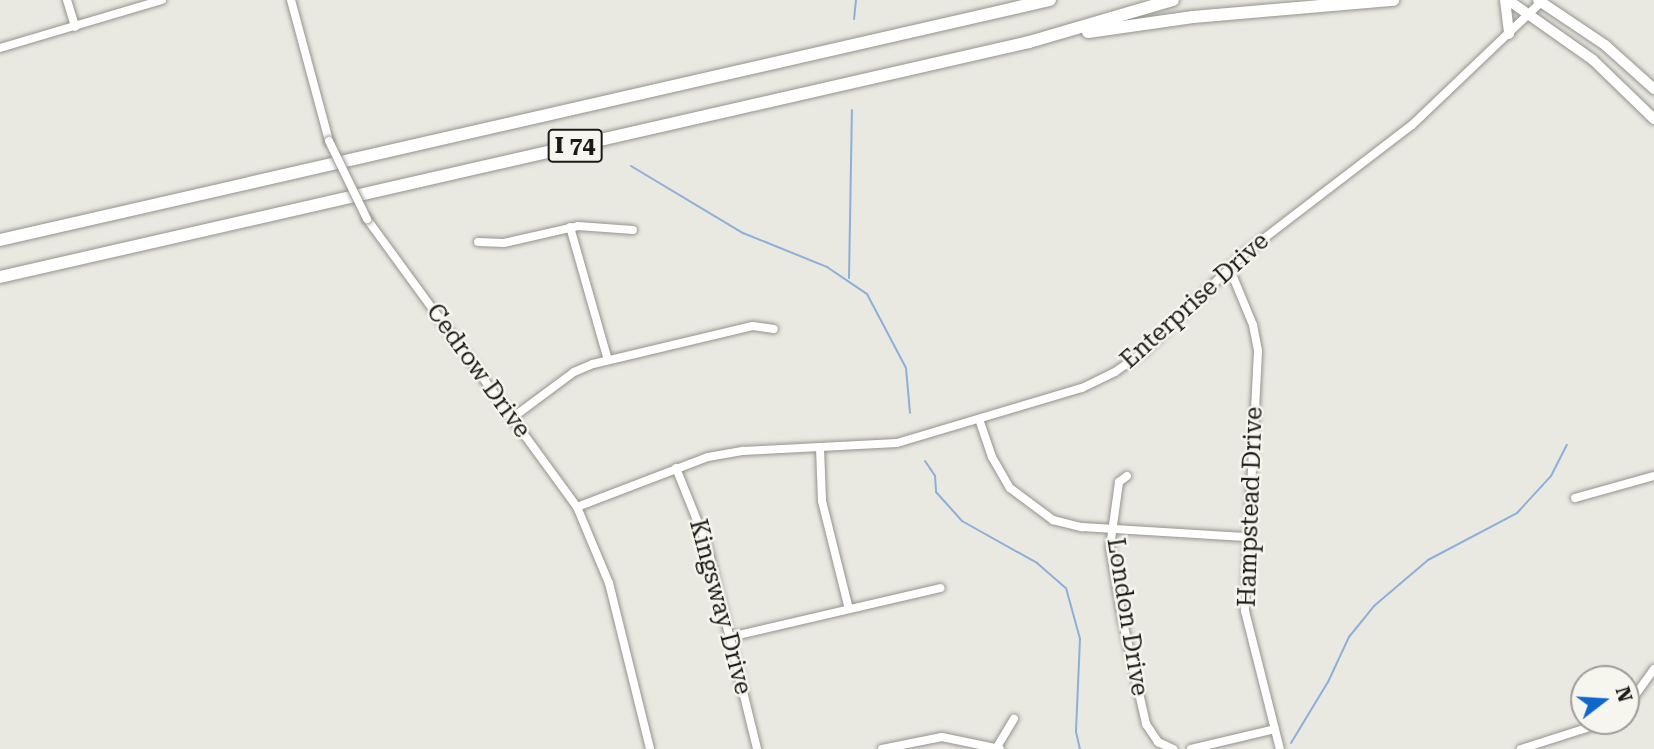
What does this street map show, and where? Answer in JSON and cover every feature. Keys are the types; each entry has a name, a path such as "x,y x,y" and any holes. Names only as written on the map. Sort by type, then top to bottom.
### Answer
{"highway":[{"path":"983,14 1018,0"},
{"name":"I 74","path":"0,240 1050,0"},
{"name":"I 74","path":"0,277 1029,42 1173,0"},
{"path":"1029,42 1169,20 1393,0"}],"main road":[{"path":"1506,0 1593,60 1654,118"},
{"path":"1506,0 1509,34"},
{"path":"1558,0 1563,14"},
{"path":"1539,1 1563,14 1654,89"}],"street":[{"path":"67,0 75,27"},
{"path":"0,48 162,0"},
{"name":"Cedrow Drive","path":"291,0 329,141 367,219 577,507 609,583 650,749"},
{"name":"Enterprise Drive","path":"577,507 676,468 743,451 897,443 1082,388 1115,372 1146,350 1228,267 1393,141 1509,34 1539,1"},
{"path":"570,227 608,360"},
{"path":"478,242 504,243 570,227 633,230"},
{"name":"Hampstead Drive","path":"1228,267 1254,325 1258,351 1245,537 1245,611 1280,749"},
{"path":"512,418 574,372 608,360 753,326 774,329"},
{"path":"979,419 998,471 1025,503 1063,523 1112,529 1245,537"},
{"path":"820,448 822,501 849,609"},
{"name":"Kingsway Drive","path":"676,468 707,545 757,749"},
{"name":"London Drive","path":"1126,476 1119,482 1110,547 1122,618 1146,724 1158,742 1173,749"},
{"path":"1575,498 1654,476"},
{"path":"730,637 940,588"},
{"path":"1640,688 1654,669"},
{"path":"882,749 942,737 999,748 1014,719"},
{"path":"1191,749 1275,729"},
{"path":"1521,749 1573,735"}],"waterway":[{"path":"854,19 856,0"},
{"path":"849,278 852,110"},
{"path":"631,166 743,233 827,267 867,294 906,368 910,413"},
{"path":"1291,743 1328,682 1349,637 1374,606 1428,560 1517,513 1551,476 1567,445"},
{"path":"925,461 935,476 936,492 962,521 1037,563 1066,588 1080,639 1076,732 1080,749"}]}
